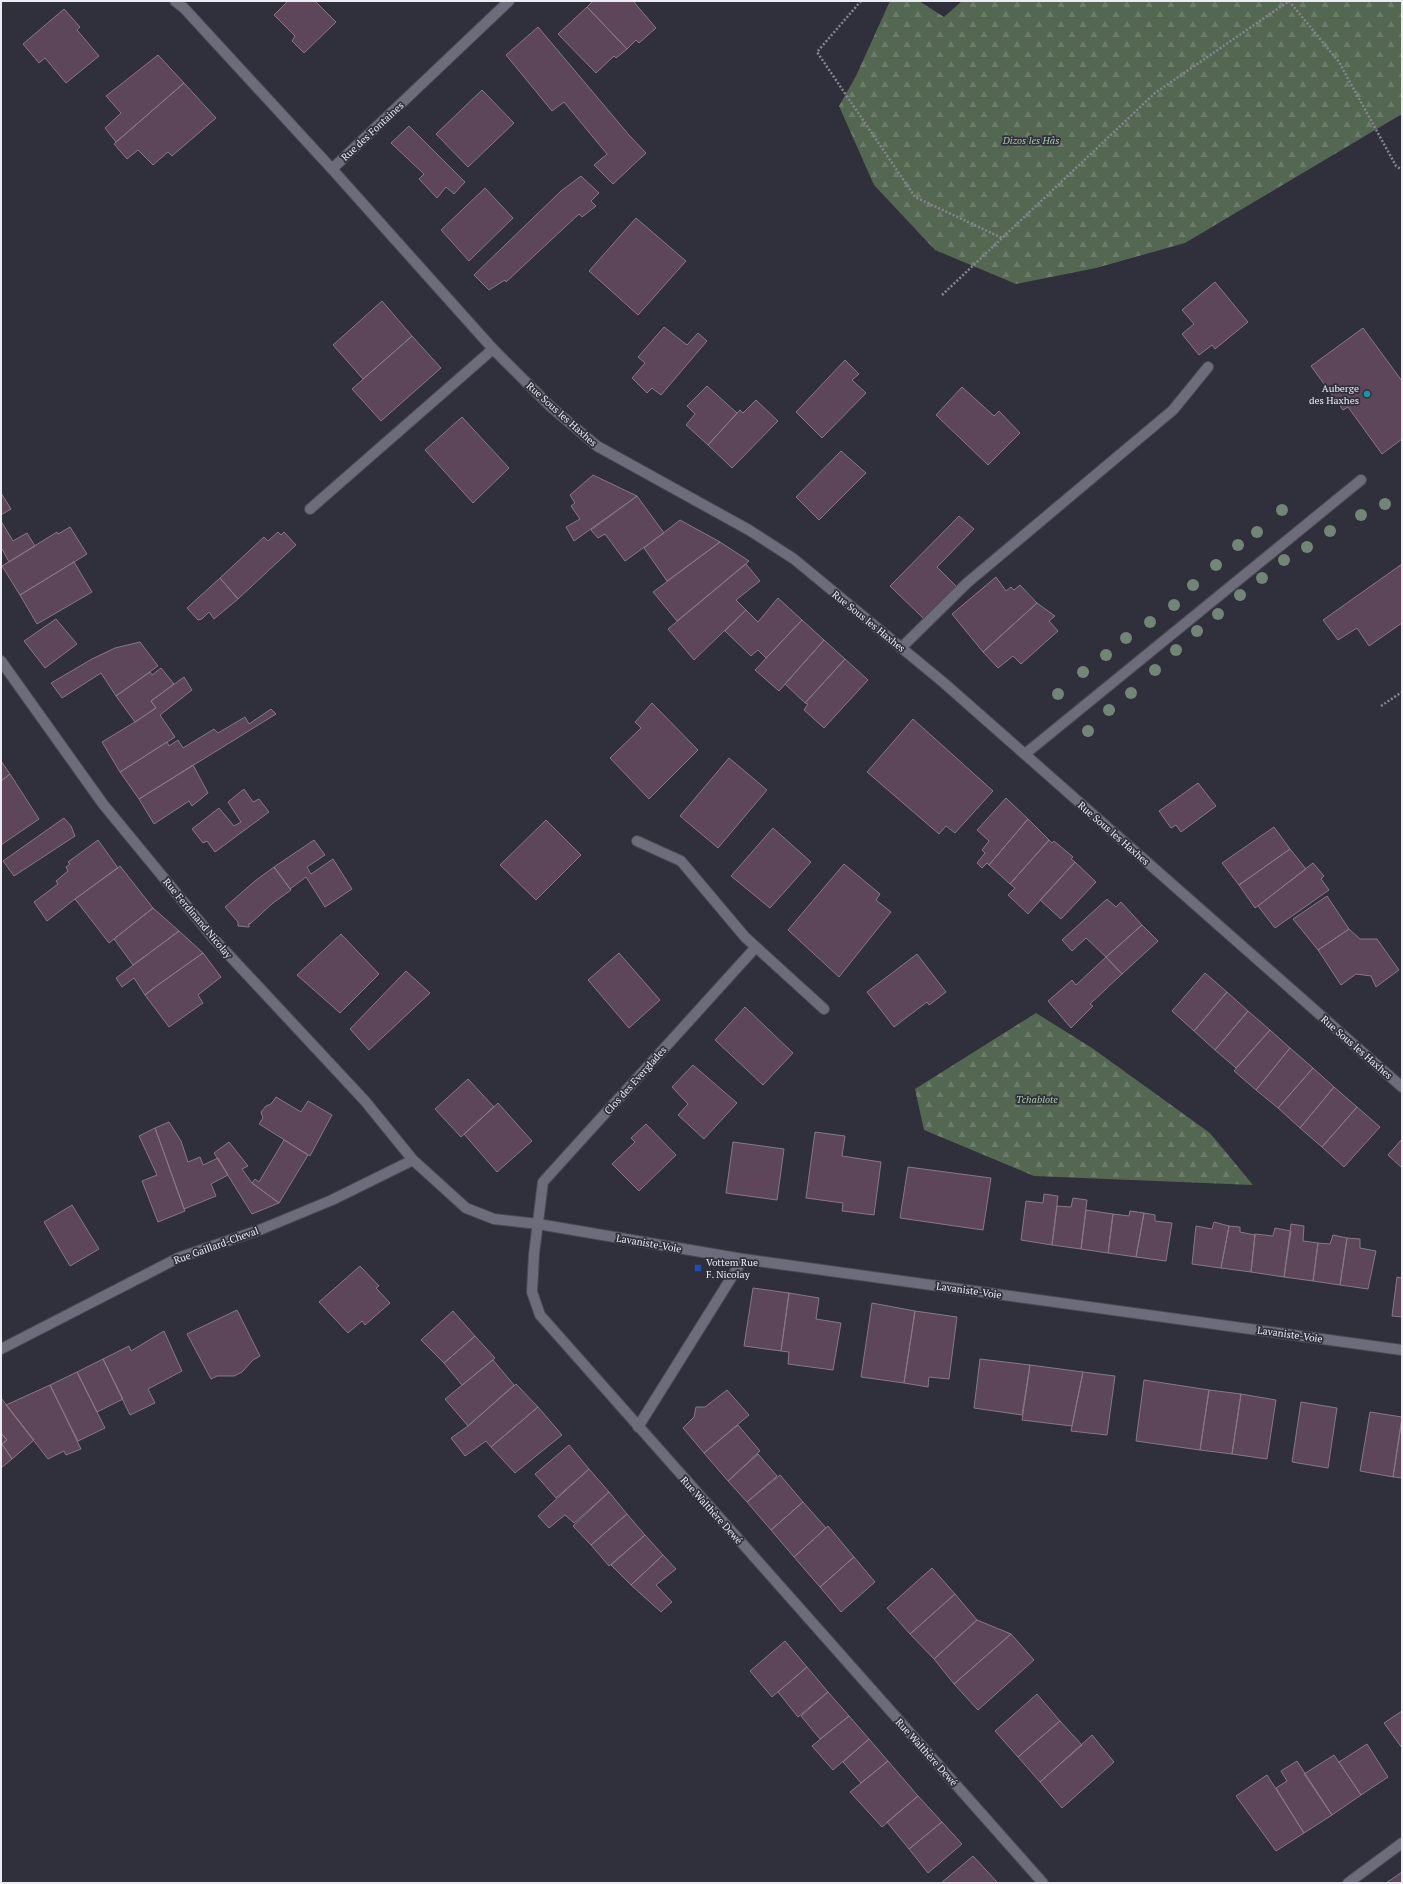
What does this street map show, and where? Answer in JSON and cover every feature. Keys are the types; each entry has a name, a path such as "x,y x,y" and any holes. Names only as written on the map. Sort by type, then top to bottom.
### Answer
{"street":[{"name":"Rue des Fontaines","path":"175,1 184,8 332,169 509,1"},
{"name":"Rue Sous les Haxhes","path":"332,169 493,349 551,407 597,446 749,530 794,559 944,683 1402,1087"},
{"path":"310,509 493,349"},
{"path":"901,648 967,583 1173,410 1208,367"},
{"path":"1025,754 1361,480"},
{"name":"Rue Ferdinand Nicolay","path":"1,661 103,804 214,939 365,1101 413,1160"},
{"path":"637,841 681,861 745,937 824,1009"},
{"name":"Clos des Everglades","path":"538,1224 543,1182 756,947"},
{"path":"413,1160 466,1208 494,1219 538,1224"},
{"name":"Rue Gaillard-Cheval","path":"1,1350 178,1258 268,1226 332,1200 413,1160"},
{"name":"Lavaniste-Voie","path":"538,1224 743,1259 1402,1350"},
{"name":"Rue Walthère Dewé","path":"538,1224 532,1292 540,1315 1043,1883"},
{"path":"638,1427 743,1259"},
{"path":"1348,1883 1402,1843"}],"path":[{"path":"861,1 817,52 915,197 1002,238"},
{"path":"942,295 1155,93 1289,1 1339,62 1396,166 1402,170"},
{"path":"1381,706 1402,692"}],"green space":[{"name":"Dizos les Hås","path":"890,1 919,1 944,17 962,1 1402,1 1402,114 1185,243 1096,268 1016,284 935,250 874,185 839,106 856,76"},
{"name":"Tchablote","path":"1036,1013 1092,1048 1210,1133 1253,1185 1034,1176 924,1130 915,1089"}],"building":[{"path":"288,1 315,1 336,22 304,53 292,41 295,36 274,15"},
{"path":"593,1 633,1 656,28 639,43 636,40 627,49 587,7"},
{"path":"587,7 627,49 616,58 614,56 596,73 558,34"},
{"path":"64,9 80,27 77,30 99,56 66,83 45,58 39,63 23,44"},
{"path":"538,27 646,153 613,184 594,165 607,154 564,102 552,111 506,55"},
{"path":"158,55 184,83 116,142 105,128 121,113 106,96"},
{"path":"184,83 216,118 172,156 168,152 153,165 138,150 127,159 114,144"},
{"path":"482,90 514,123 468,167 436,134"},
{"path":"409,126 465,182 454,194 446,187 437,198 419,179 424,174 391,143"},
{"path":"581,176 599,193 591,201 596,206 582,217 579,214 506,282 505,280 489,290 474,275 561,191"},
{"path":"485,188 513,218 469,261 441,230"},
{"path":"636,218 686,261 638,315 589,271"},
{"path":"1215,282 1248,322 1215,349 1212,345 1199,355 1182,334 1194,324 1182,310"},
{"path":"382,301 412,336 363,379 333,345"},
{"path":"664,327 687,345 698,333 707,341 661,395 652,388 647,393 632,378 645,363 638,357"},
{"name":"Auberge des Haxhes","path":"1363,328 1402,381 1402,439 1382,454 1348,407 1343,410 1311,366"},
{"path":"412,336 441,368 381,421 352,389"},
{"path":"845,360 859,374 852,380 866,393 822,438 796,412"},
{"path":"707,386 737,413 708,445 686,425 695,414 687,406"},
{"path":"962,387 994,416 999,411 1020,433 988,465 936,415"},
{"path":"756,400 778,421 732,468 708,445 740,410 743,413"},
{"path":"462,417 509,468 473,503 425,450"},
{"path":"841,451 866,473 819,520 796,497"},
{"path":"593,475 637,496 574,541 566,527 580,519 571,506 575,503 570,495"},
{"path":"1,493 11,509 1,515"},
{"path":"637,496 664,533 625,561 605,534 598,538 591,530"},
{"path":"959,516 974,529 937,567 956,586 924,619 890,586"},
{"path":"680,520 720,542 667,581 644,548"},
{"path":"1,521 13,541 27,533 35,546 9,562 2,549 1,550"},
{"path":"70,527 87,554 20,595 2,566 57,532 58,534"},
{"path":"278,532 281,535 284,532 296,545 238,599 220,578 264,537 268,541"},
{"path":"720,542 749,561 677,621 653,592"},
{"path":"74,562 92,592 37,624 20,595"},
{"path":"746,564 760,581 736,600 746,610 694,660 668,629"},
{"path":"1402,564 1402,623 1369,646 1357,628 1338,640 1323,620"},
{"path":"996,577 1006,591 1011,587 1014,590 1020,585 1037,603 983,652 952,614"},
{"path":"220,578 238,599 214,619 209,612 202,619 198,620 187,608"},
{"path":"778,598 802,620 766,658 758,650 751,656 725,631 746,610 758,622"},
{"path":"1037,603 1055,616 1049,621 1058,631 1021,664 1013,656 998,668 983,652"},
{"path":"56,619 77,644 45,668 24,641"},
{"path":"802,620 824,640 779,691 755,670"},
{"path":"824,640 845,659 805,703 785,684"},
{"path":"140,642 158,666 116,696 101,673 62,698 51,683 92,659 115,648"},
{"path":"845,659 868,680 824,728 804,710 808,704 805,703"},
{"path":"161,668 174,684 151,701 156,708 135,722 116,696 150,672 152,675"},
{"path":"184,677 192,690 160,715 175,737 120,772 102,742 156,708 151,701"},
{"path":"652,703 698,750 649,799 610,758 641,728 635,722"},
{"path":"271,709 276,714 139,799 120,772 167,742 169,746 178,740 183,748 214,729 218,733 245,717 249,724"},
{"path":"913,719 993,791 955,833 946,826 939,834 867,772"},
{"path":"729,758 767,790 718,848 680,816"},
{"path":"1,761 10,774 1,781"},
{"path":"193,765 208,793 192,806 189,801 154,824 139,799"},
{"path":"10,774 39,819 1,845 1,781"},
{"path":"1198,783 1216,806 1181,832 1176,825 1171,828 1159,811"},
{"path":"244,789 253,802 259,799 269,812 215,852 207,841 203,843 192,829 219,808 234,826 241,822 228,802"},
{"path":"1006,798 1028,819 989,865 987,863 982,868 977,863 985,853 982,850 989,841 977,830"},
{"path":"64,818 71,826 75,836 14,876 3,861"},
{"path":"1028,819 1049,840 1010,884 989,865"},
{"path":"546,820 581,855 536,900 500,865"},
{"path":"1274,827 1290,849 1239,885 1222,863"},
{"path":"773,828 811,862 770,908 731,876"},
{"path":"98,840 118,868 47,921 34,902 58,884 56,881 68,871 66,867 70,864 68,862"},
{"path":"314,840 325,855 307,867 311,874 333,859 352,889 325,907 306,877 290,889 274,867"},
{"path":"1049,840 1052,843 1054,841 1073,857 1071,859 1075,862 1028,914 1008,895 1015,888 1010,884"},
{"path":"1290,849 1306,869 1255,908 1239,885"},
{"path":"1075,862 1096,882 1061,919 1040,900"},
{"path":"1313,863 1324,876 1321,879 1329,890 1275,928 1258,906"},
{"path":"844,864 880,894 876,900 891,912 839,977 788,930"},
{"path":"120,866 153,908 109,943 75,899"},
{"path":"274,867 291,890 273,903 250,924 249,923 249,927 238,926 238,922 225,907"},
{"path":"1327,896 1349,929 1318,950 1293,919"},
{"path":"1107,899 1116,907 1121,902 1142,925 1106,957 1086,938 1072,951 1062,940"},
{"path":"153,908 179,931 133,965 114,939"},
{"path":"1142,925 1158,941 1122,974 1106,957"},
{"path":"1349,929 1360,939 1377,939 1399,970 1376,987 1371,976 1356,974 1341,985 1318,950"},
{"path":"179,931 203,953 145,995 134,978 122,987 116,978"},
{"path":"341,934 379,974 340,1013 297,975"},
{"path":"203,953 221,977 198,995 203,1003 169,1027 145,995"},
{"path":"619,953 660,1000 629,1028 588,980"},
{"path":"917,954 946,992 929,1005 927,1002 894,1027 867,992"},
{"path":"1106,957 1122,974 1090,1004 1093,1006 1071,1028 1048,1001 1072,980 1076,985"},
{"path":"406,971 430,993 369,1050 350,1029"},
{"path":"1205,973 1227,992 1194,1031 1172,1011"},
{"path":"1227,992 1248,1011 1215,1050 1194,1031"},
{"path":"745,1007 793,1053 763,1085 715,1040"},
{"path":"1248,1011 1270,1030 1236,1068 1215,1050"},
{"path":"1270,1030 1290,1048 1256,1090 1234,1071"},
{"path":"1290,1048 1313,1068 1278,1108 1256,1090"},
{"path":"693,1065 737,1103 704,1139 678,1115 688,1104 672,1087"},
{"path":"1313,1068 1334,1087 1300,1128 1278,1108"},
{"path":"468,1079 494,1107 461,1137 435,1109"},
{"path":"1334,1087 1357,1107 1322,1147 1300,1128"},
{"path":"276,1097 301,1112 308,1101 332,1115 310,1156 259,1124 263,1118 261,1112 266,1106 271,1104"},
{"path":"498,1103 532,1141 497,1172 464,1134"},
{"path":"1357,1107 1380,1127 1344,1167 1322,1147"},
{"path":"169,1122 181,1141 188,1162 200,1157 203,1165 218,1158 228,1175 211,1184 216,1196 184,1209 155,1128"},
{"path":"646,1124 676,1155 639,1191 612,1164 635,1142 631,1138"},
{"path":"155,1128 185,1211 158,1222 142,1181 157,1175 139,1136"},
{"path":"815,1132 845,1136 842,1156 881,1162 874,1215 842,1211 843,1203 806,1198"},
{"path":"1402,1139 1402,1168 1388,1155"},
{"path":"284,1140 308,1155 279,1203 252,1183 255,1179 259,1182"},
{"path":"229,1142 248,1166 242,1169 252,1183 279,1203 252,1214 214,1153"},
{"path":"733,1142 784,1149 777,1200 726,1193"},
{"path":"908,1167 991,1178 983,1230 900,1218"},
{"path":"1044,1194 1058,1196 1052,1245 1021,1240 1026,1201 1043,1203"},
{"path":"1073,1198 1087,1200 1081,1249 1052,1245 1057,1206 1071,1207"},
{"path":"72,1205 99,1249 70,1266 44,1222"},
{"path":"1086,1210 1113,1214 1108,1253 1081,1249"},
{"path":"1130,1211 1144,1213 1136,1257 1108,1253 1113,1214 1129,1216"},
{"path":"1144,1213 1155,1215 1155,1221 1172,1223 1166,1261 1136,1257"},
{"path":"1214,1222 1229,1226 1221,1268 1192,1264 1196,1226 1212,1229"},
{"path":"1291,1224 1304,1226 1303,1241 1318,1243 1313,1281 1284,1277"},
{"path":"1229,1226 1240,1227 1240,1232 1255,1235 1251,1272 1221,1268"},
{"path":"1275,1228 1291,1231 1284,1277 1251,1272 1255,1234 1273,1236"},
{"path":"1333,1235 1347,1238 1340,1285 1313,1281 1318,1243 1330,1244"},
{"path":"1347,1238 1360,1239 1360,1248 1376,1251 1368,1289 1340,1285"},
{"path":"360,1266 379,1286 376,1288 390,1303 365,1325 362,1321 348,1333 319,1302"},
{"path":"1397,1277 1402,1278 1402,1317 1392,1316"},
{"path":"753,1288 789,1293 781,1351 744,1346"},
{"path":"789,1293 819,1298 816,1319 841,1323 833,1370 788,1364 789,1352 781,1351"},
{"path":"872,1303 915,1311 904,1383 861,1377"},
{"path":"237,1310 260,1356 253,1360 242,1372 234,1376 217,1376 211,1379 187,1334"},
{"path":"453,1311 475,1336 444,1363 421,1340"},
{"path":"915,1311 957,1317 949,1379 929,1377 928,1387 904,1383"},
{"path":"164,1331 182,1371 148,1389 155,1403 130,1415 103,1359 129,1346 131,1351"},
{"path":"475,1336 495,1358 462,1385 444,1363"},
{"path":"103,1359 123,1399 97,1412 77,1372"},
{"path":"980,1359 1030,1365 1022,1415 974,1408"},
{"path":"493,1360 514,1385 468,1426 445,1399"},
{"path":"1030,1365 1083,1372 1072,1426 1022,1420"},
{"path":"77,1372 105,1428 78,1441 50,1385"},
{"path":"1083,1372 1115,1376 1107,1435 1071,1431"},
{"path":"1144,1380 1209,1390 1200,1450 1136,1441"},
{"path":"516,1384 538,1407 491,1447 486,1441 465,1456 451,1438 468,1426"},
{"path":"50,1385 81,1449 66,1455 64,1451 48,1459 6,1405"},
{"path":"727,1390 749,1415 704,1453 683,1428 694,1417 696,1407 705,1407"},
{"path":"1209,1390 1241,1394 1232,1454 1200,1450"},
{"path":"1241,1394 1276,1400 1267,1459 1232,1454"},
{"path":"1,1398 34,1440 12,1459 2,1444 7,1440 1,1433"},
{"path":"1301,1402 1337,1408 1328,1468 1292,1462"},
{"path":"538,1407 562,1435 515,1473 491,1447"},
{"path":"1370,1412 1402,1417 1393,1477 1360,1471"},
{"path":"1402,1419 1402,1478 1393,1477"},
{"path":"738,1425 760,1451 728,1481 704,1453"},
{"path":"1,1433 7,1440 2,1444 12,1459 1,1468"},
{"path":"569,1445 589,1469 556,1498 535,1474"},
{"path":"758,1454 777,1476 747,1502 728,1481"},
{"path":"589,1469 609,1492 574,1523 565,1515 549,1528 538,1516"},
{"path":"780,1475 803,1502 771,1530 747,1502"},
{"path":"609,1492 627,1514 591,1545 573,1526"},
{"path":"803,1502 826,1528 794,1557 771,1530"},
{"path":"627,1514 645,1535 609,1566 591,1545"},
{"path":"828,1526 854,1557 820,1587 794,1557"},
{"path":"645,1535 663,1555 631,1585 611,1565"},
{"path":"663,1555 676,1569 656,1585 672,1602 661,1612 631,1585"},
{"path":"854,1557 875,1582 841,1612 820,1587"},
{"path":"932,1568 955,1594 910,1634 887,1608"},
{"path":"955,1594 977,1620 934,1659 910,1634"},
{"path":"977,1620 1011,1634 954,1684 934,1659"},
{"path":"1011,1634 1034,1660 978,1710 954,1684"},
{"path":"785,1641 807,1667 772,1697 750,1671"},
{"path":"807,1667 828,1692 798,1717 778,1692"},
{"path":"828,1692 849,1716 820,1739 801,1716"},
{"path":"1037,1694 1060,1721 1018,1757 995,1731"},
{"path":"1402,1711 1402,1748 1384,1723"},
{"path":"849,1716 869,1739 833,1770 812,1746"},
{"path":"1060,1721 1082,1745 1040,1782 1018,1757"},
{"path":"1092,1735 1114,1762 1062,1808 1040,1782"},
{"path":"869,1739 888,1761 861,1783 843,1762"},
{"path":"1367,1744 1388,1777 1361,1795 1339,1762"},
{"path":"1334,1755 1361,1795 1332,1815 1304,1774"},
{"path":"888,1761 918,1796 882,1827 850,1792"},
{"path":"1297,1761 1332,1815 1304,1833 1276,1788 1287,1781 1281,1771"},
{"path":"1267,1775 1304,1833 1276,1851 1236,1796"},
{"path":"918,1796 942,1822 909,1849 887,1822"},
{"path":"942,1822 962,1844 928,1873 909,1849"},
{"path":"973,1856 998,1883 941,1883"},
{"path":"1402,1872 1402,1883 1386,1883"}],"place":[{"name":"Auberge des Haxhes","path":"1367,394"},
{"name":"Vottem Rue F. Nicolay","path":"698,1268"}]}
